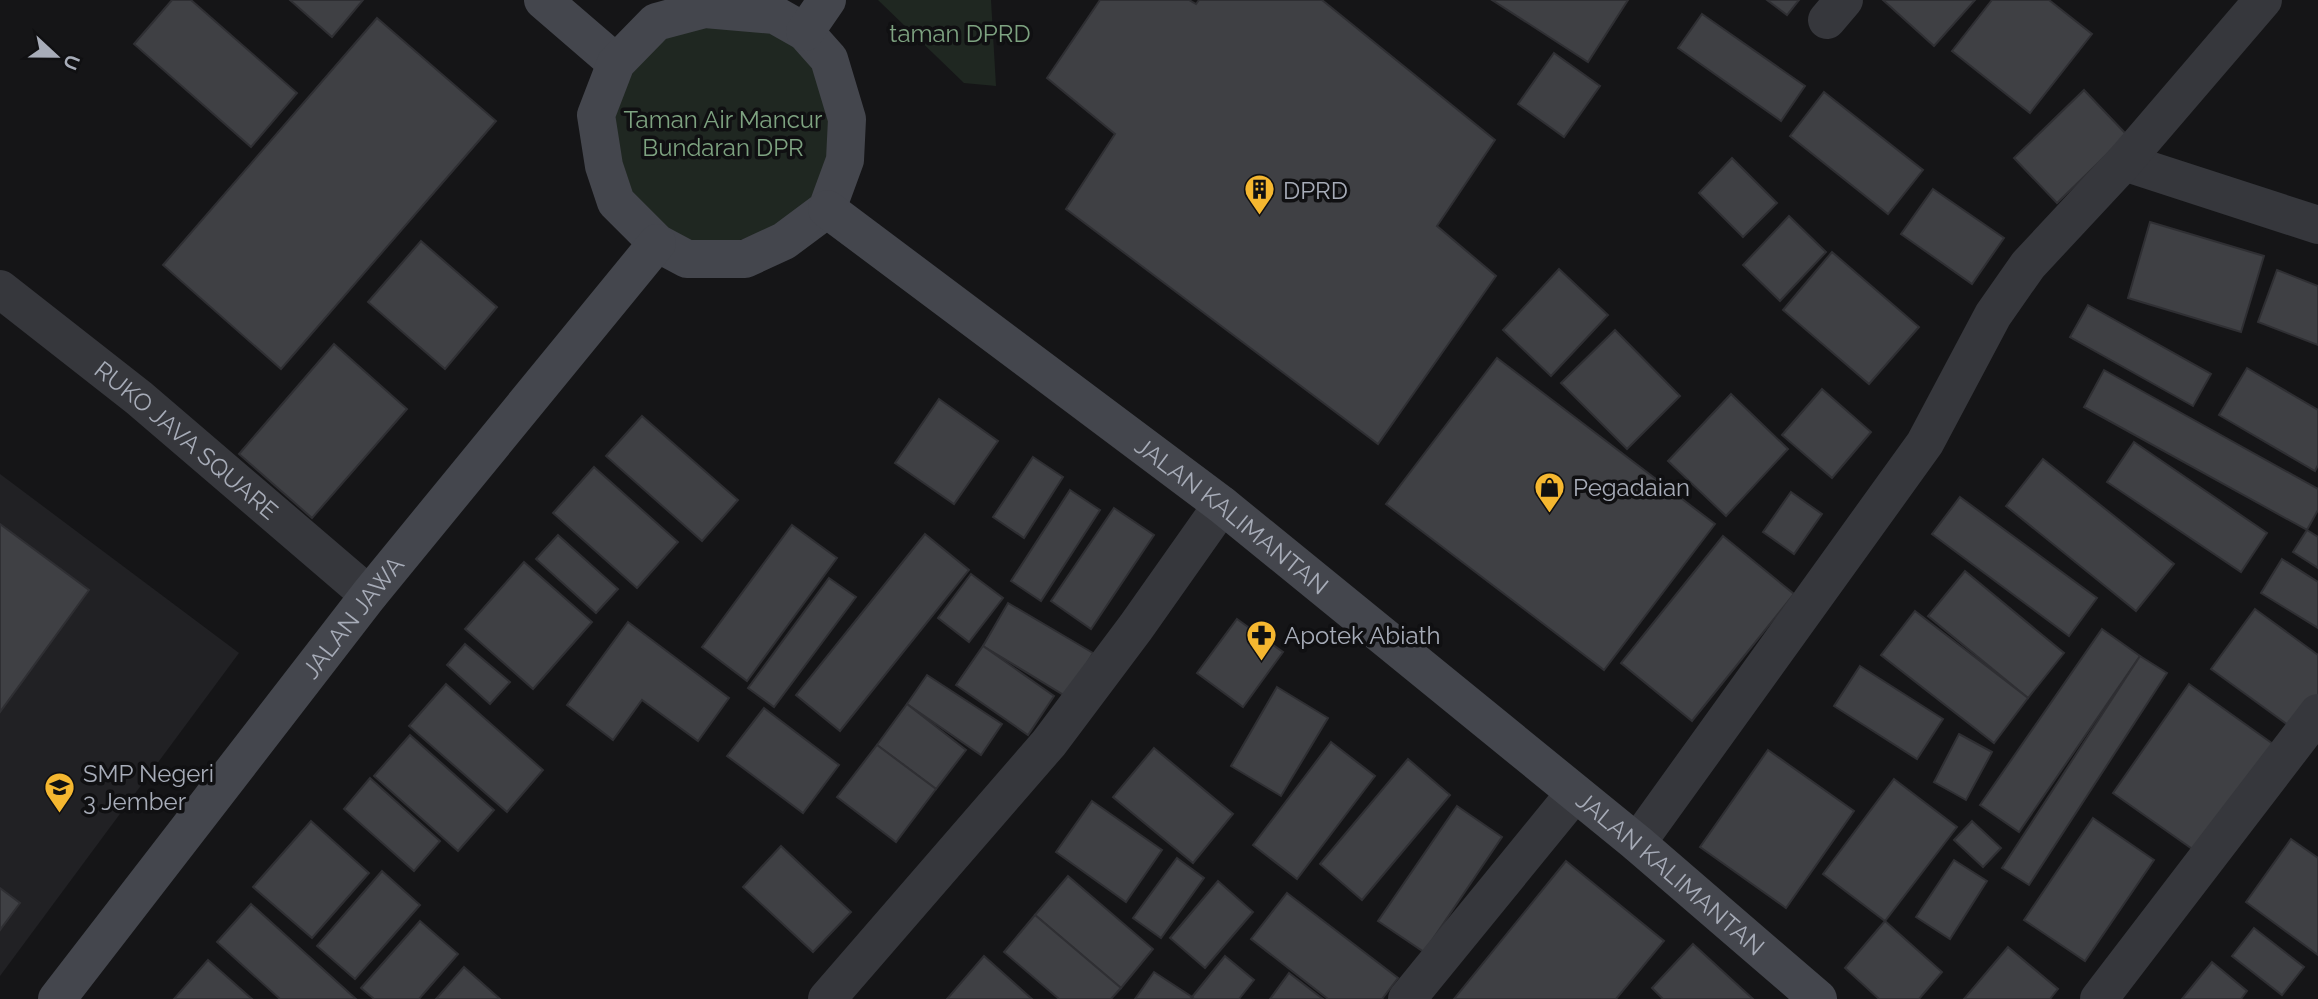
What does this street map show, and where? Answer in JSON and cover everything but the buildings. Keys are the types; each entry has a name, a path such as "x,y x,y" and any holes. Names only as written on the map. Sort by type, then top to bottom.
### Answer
{"main road":[{"path":"543,0 616,63"},
{"path":"804,32 827,0"},
{"path":"705,9 775,15 804,32 829,59 847,119 845,159 827,209 784,241 745,259 687,259 657,243 616,202 604,166 596,115 616,63 656,22 705,9"},
{"name":"JALAN KALIMANTAN","path":"827,209 1222,505 1637,844 1818,999"},
{"name":"JALAN JAWA","path":"57,999 369,595 657,243"}],"street":[{"path":"1637,844 1925,443 1993,315 2028,265 2124,162 2263,0"},
{"path":"2124,162 2318,225"},
{"name":"RUKO JAVA SQUARE","path":"0,289 139,398 369,595"},
{"path":"827,999 1049,743 1136,627 1222,505"},
{"path":"2099,999 2318,713"},
{"path":"1407,999 1575,793"}],"shaded area":[{"name":"SMP Negeri 3 Jember","path":"0,474 239,653 0,976"}],"green space":[{"name":"taman DPRD","path":"878,0 991,0 996,86 964,83"},
{"name":"Taman Air Mancur Bundaran DPR","path":"775,15 829,59 827,209 687,259 604,166 616,63 656,22"}],"place":[{"name":"DPRD","path":"1260,217"},
{"name":"Pegadaian","path":"1550,514"},
{"name":"Apotek Abiath","path":"1261,662"},
{"name":"SMP Negeri 3 Jember","path":"60,814"}]}
